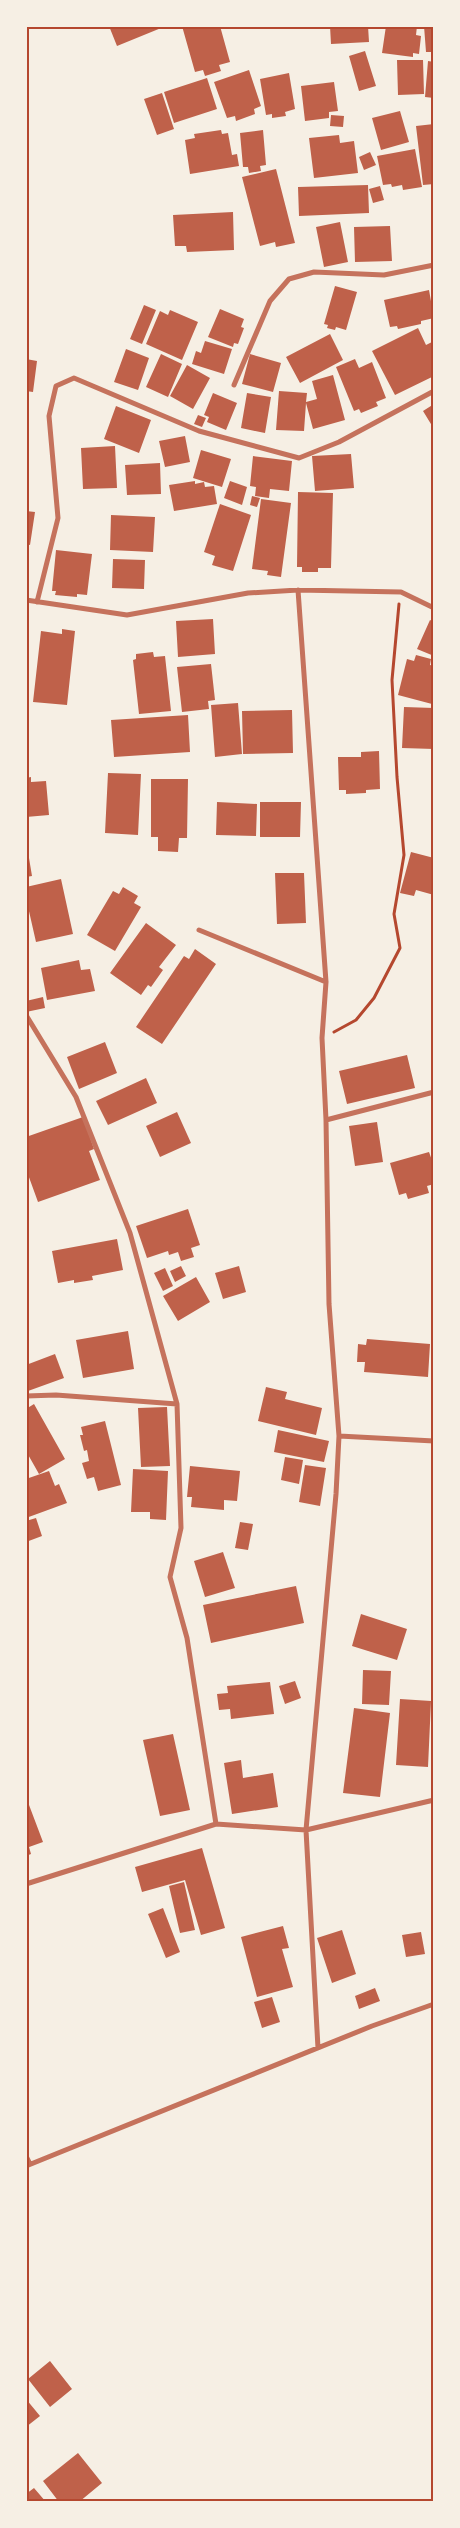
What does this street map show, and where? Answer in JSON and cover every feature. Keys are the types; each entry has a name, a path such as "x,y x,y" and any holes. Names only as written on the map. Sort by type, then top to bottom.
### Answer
{"street":[{"path":"234,385 270,301 289,279 314,272 384,275 434,266"},
{"path":"37,602 58,518 49,416 56,386 74,378 199,431 299,458 338,442 434,391"},
{"path":"298,590 326,982 322,1038 326,1120 329,1304 339,1436 336,1494 306,1830 318,2048"},
{"path":"26,600 127,615 248,593 298,590 400,592 434,608"},
{"path":"198,930 326,982"},
{"path":"26,1015 76,1096 130,1233 177,1404 181,1528 170,1578 188,1638 216,1824"},
{"path":"326,1120 434,1092"},
{"path":"26,1396 56,1395 177,1404"},
{"path":"339,1436 434,1441"},
{"path":"26,1884 216,1824 306,1830 434,1800"},
{"path":"26,2156 28,2165 132,2125 318,2048 434,2004"}],"path":[{"path":"322,1038 356,1020 374,998 400,948 394,914 404,855 396,777 392,680 400,592"}],"building":[{"path":"109,26 166,26 117,46"},
{"path":"182,26 220,26 230,62 219,65 221,71 205,76 203,70 195,72"},
{"path":"330,26 368,26 369,42 331,44"},
{"path":"386,26 417,26 416,35 421,36 419,54 413,53 413,57 382,53"},
{"path":"424,26 434,26 434,52 426,52"},
{"path":"365,51 376,86 359,91 349,56"},
{"path":"397,60 423,60 424,94 398,95"},
{"path":"428,61 434,62 434,98 425,97"},
{"path":"249,70 261,106 254,109 255,114 236,121 235,116 227,118 214,82"},
{"path":"289,73 295,109 285,112 286,116 272,118 272,114 266,115 260,79"},
{"path":"207,78 217,109 174,123 164,92"},
{"path":"334,82 338,111 329,112 329,118 305,121 301,86"},
{"path":"162,93 174,129 157,135 144,99"},
{"path":"400,111 409,142 381,150 372,118"},
{"path":"331,115 344,116 343,127 330,126"},
{"path":"434,124 434,184 423,185 416,126"},
{"path":"221,130 222,134 228,133 232,155 237,154 239,166 190,174 185,140 195,138 194,134"},
{"path":"263,130 266,165 260,166 261,171 249,173 248,167 243,167 240,133"},
{"path":"339,135 340,143 354,141 358,173 314,178 309,138"},
{"path":"415,149 422,187 403,190 402,185 392,187 391,184 383,185 377,156"},
{"path":"370,152 376,165 364,170 359,157"},
{"path":"276,169 295,243 276,247 275,242 260,246 242,177"},
{"path":"368,185 369,213 299,216 298,187"},
{"path":"380,186 384,200 373,203 369,189"},
{"path":"233,212 234,250 187,252 186,246 175,246 173,215"},
{"path":"340,222 348,262 324,267 316,227"},
{"path":"390,226 392,261 355,262 354,227"},
{"path":"335,286 357,292 346,330 336,327 335,330 327,328 328,325 324,324"},
{"path":"429,290 434,318 421,321 421,324 398,329 397,326 390,327 384,300"},
{"path":"144,305 156,310 142,344 130,339"},
{"path":"220,309 244,319 241,327 244,328 238,344 234,343 233,347 208,337"},
{"path":"170,310 198,322 182,360 146,344 160,311 168,315"},
{"path":"418,328 426,345 434,341 434,376 395,395 372,351"},
{"path":"330,334 343,360 300,383 286,357"},
{"path":"205,341 232,349 224,374 192,364 196,351 201,353"},
{"path":"126,349 149,358 138,390 114,382"},
{"path":"161,354 182,364 168,397 146,387"},
{"path":"250,354 281,363 273,392 242,384"},
{"path":"26,359 37,361 33,392 26,391"},
{"path":"355,359 359,368 372,362 386,398 376,402 378,406 361,413 359,409 354,411 336,367"},
{"path":"187,365 210,378 193,409 170,396"},
{"path":"333,375 345,420 313,429 306,403 304,431 276,430 279,391 307,393 306,402 317,399 312,381"},
{"path":"213,393 237,403 226,430 207,422 209,417 204,415"},
{"path":"247,393 271,397 265,433 241,428"},
{"path":"434,404 434,429 423,411"},
{"path":"116,406 151,420 139,453 104,439"},
{"path":"198,415 206,418 202,427 194,424"},
{"path":"185,436 190,462 165,467 159,441"},
{"path":"115,446 117,488 83,489 81,448"},
{"path":"201,450 231,459 222,487 193,478"},
{"path":"351,454 354,488 315,491 312,456"},
{"path":"253,456 292,461 289,491 270,489 269,498 255,496 256,487 250,486"},
{"path":"160,463 161,494 127,495 125,465"},
{"path":"195,481 195,484 204,482 205,487 214,486 217,504 174,511 169,485"},
{"path":"230,481 247,487 242,505 224,498"},
{"path":"298,492 333,493 331,568 318,568 318,572 302,572 302,567 297,567"},
{"path":"252,496 260,498 257,507 250,505"},
{"path":"261,499 291,503 281,577 267,575 268,571 252,569"},
{"path":"220,504 251,515 233,571 212,565 215,556 204,552"},
{"path":"26,511 35,512 30,545 26,544"},
{"path":"111,515 155,517 153,552 110,550"},
{"path":"56,550 92,554 87,595 77,594 77,597 55,595 56,591 52,591"},
{"path":"113,559 145,560 144,589 112,588"},
{"path":"213,619 215,654 178,657 176,621"},
{"path":"430,620 434,622 434,656 417,649"},
{"path":"62,629 75,631 67,705 33,702 41,631 62,634"},
{"path":"153,652 154,657 165,656 171,711 139,714 133,660 136,659 136,654"},
{"path":"416,655 431,659 430,665 434,666 432,704 398,695 407,659 414,661"},
{"path":"211,664 215,700 208,701 209,709 182,712 177,667"},
{"path":"238,703 242,754 215,757 211,705"},
{"path":"404,707 434,708 434,749 402,748"},
{"path":"292,710 293,753 243,754 242,711"},
{"path":"188,715 190,752 114,757 111,720"},
{"path":"379,751 380,789 366,790 366,793 346,794 346,790 339,790 338,757 361,757 361,752"},
{"path":"108,773 141,774 138,835 105,833"},
{"path":"31,777 31,782 46,781 49,815 26,817 26,778"},
{"path":"151,779 188,779 187,838 179,838 178,852 158,851 158,837 151,837"},
{"path":"217,802 257,804 256,836 216,835"},
{"path":"260,802 301,802 300,837 260,837"},
{"path":"411,852 434,858 434,895 416,890 414,896 400,893"},
{"path":"26,858 29,858 32,876 26,877"},
{"path":"275,873 304,873 306,923 277,924"},
{"path":"61,879 73,934 36,942 26,898 26,887"},
{"path":"123,887 138,896 134,903 141,907 115,951 87,935 113,891 119,894"},
{"path":"146,923 176,945 159,967 163,970 151,987 148,985 141,995 110,973"},
{"path":"195,949 216,964 162,1044 136,1027 184,956 189,959"},
{"path":"79,960 81,970 90,969 95,991 47,1000 41,968"},
{"path":"43,997 45,1008 26,1012 26,1001"},
{"path":"105,1042 117,1073 79,1089 67,1057"},
{"path":"407,1055 415,1088 347,1104 339,1071"},
{"path":"146,1078 157,1103 108,1125 96,1101"},
{"path":"177,1112 191,1143 160,1157 146,1126"},
{"path":"83,1117 94,1149 89,1151 100,1180 38,1202 26,1169 26,1137"},
{"path":"377,1122 383,1162 355,1166 349,1126"},
{"path":"429,1152 434,1166 434,1184 427,1186 429,1193 408,1199 406,1193 399,1195 390,1163"},
{"path":"188,1209 200,1245 191,1248 194,1257 181,1261 178,1252 169,1255 168,1251 147,1258 136,1226"},
{"path":"117,1239 123,1270 92,1276 93,1280 74,1283 74,1280 58,1283 52,1251"},
{"path":"181,1266 186,1276 175,1282 170,1271"},
{"path":"239,1266 246,1292 223,1299 215,1273"},
{"path":"165,1268 173,1286 163,1291 154,1273"},
{"path":"196,1277 210,1302 178,1321 163,1296"},
{"path":"128,1331 134,1369 83,1378 76,1340"},
{"path":"367,1339 430,1344 428,1377 364,1372 365,1362 357,1362 358,1344 366,1345"},
{"path":"55,1354 64,1378 28,1391 26,1365"},
{"path":"266,1387 287,1392 285,1399 322,1408 316,1435 258,1421"},
{"path":"34,1404 65,1459 39,1474 26,1451 26,1409"},
{"path":"167,1407 170,1466 141,1467 138,1408"},
{"path":"105,1421 121,1485 98,1491 94,1477 87,1479 82,1463 89,1461 87,1450 84,1451 80,1435 83,1435 81,1427"},
{"path":"278,1430 329,1441 324,1462 274,1452"},
{"path":"285,1457 303,1460 299,1484 281,1480"},
{"path":"305,1465 326,1468 320,1506 299,1502"},
{"path":"190,1466 240,1471 237,1501 224,1500 224,1510 191,1507 192,1497 187,1497"},
{"path":"133,1469 168,1471 166,1520 150,1519 150,1512 131,1512"},
{"path":"49,1471 55,1486 59,1484 67,1503 26,1518 26,1479"},
{"path":"36,1518 42,1536 26,1542 26,1521"},
{"path":"240,1522 253,1524 248,1550 235,1548"},
{"path":"223,1552 235,1588 205,1597 194,1561"},
{"path":"296,1586 304,1623 211,1643 203,1605"},
{"path":"361,1614 407,1629 397,1660 352,1646"},
{"path":"363,1670 391,1671 389,1705 362,1704"},
{"path":"295,1681 301,1698 285,1704 279,1686"},
{"path":"270,1682 274,1714 231,1719 230,1709 219,1710 217,1694 228,1693 227,1686"},
{"path":"400,1699 431,1701 428,1767 396,1765"},
{"path":"354,1708 390,1713 380,1797 343,1793"},
{"path":"173,1734 190,1810 160,1816 143,1740"},
{"path":"241,1760 243,1778 273,1773 278,1807 232,1814 224,1763"},
{"path":"26,1797 43,1842 29,1847 31,1854 26,1856"},
{"path":"202,1848 225,1928 201,1935 185,1880 142,1892 135,1867"},
{"path":"184,1882 195,1930 180,1933 169,1886"},
{"path":"163,1908 180,1952 166,1958 148,1914"},
{"path":"283,1926 289,1948 282,1949 293,1987 257,1997 241,1937"},
{"path":"342,1930 356,1974 332,1983 317,1938"},
{"path":"421,1932 425,1954 406,1957 402,1935"},
{"path":"375,1988 380,2001 359,2009 355,1996"},
{"path":"272,1997 280,2022 262,2028 254,2002"},
{"path":"50,2361 72,2389 50,2407 28,2379"},
{"path":"26,2399 40,2416 26,2427"},
{"path":"78,2453 102,2483 79,2502 59,2502 43,2481"},
{"path":"34,2488 46,2502 26,2502 26,2494"}]}
